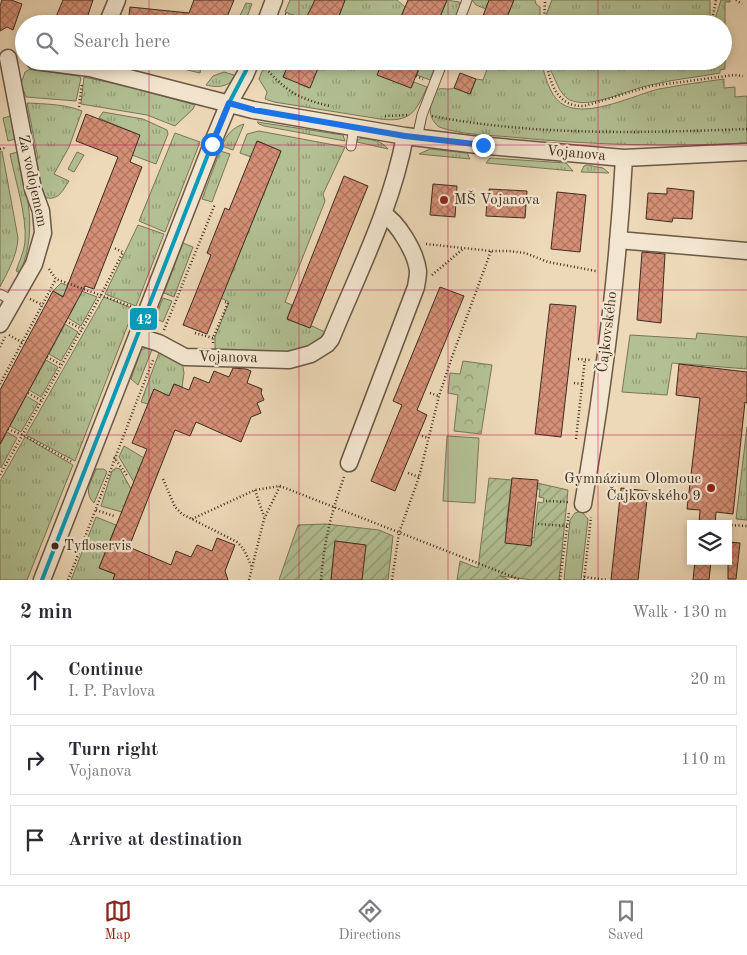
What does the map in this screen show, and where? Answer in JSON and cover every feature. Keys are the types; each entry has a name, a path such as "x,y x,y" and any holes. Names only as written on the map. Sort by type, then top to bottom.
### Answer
{"street":[{"path":"111,15 117,0"},
{"name":"Za vodojemem","path":"0,324 13,298 34,264 43,233 41,211 33,189 10,58"},
{"name":"Vojanova","path":"104,70 254,110 411,137 624,158 747,152"},
{"path":"42,580 229,103 249,70"},
{"name":"Vojanova","path":"137,336 159,343 185,357 289,360 311,354 327,344 331,339 383,214 402,155 411,137"},
{"name":"Čajkovského","path":"579,508 593,446 612,309 624,158"},
{"path":"349,463 416,287 418,273 416,258 392,219 383,214"},
{"path":"618,240 747,251"}],"lane":[{"path":"461,15 467,0"},
{"path":"411,137 440,70"},
{"path":"351,146 354,127"}],"path":[{"path":"544,15 545,0"},
{"path":"713,15 716,0"},
{"path":"736,0 742,4"},
{"path":"278,6 293,15"},
{"path":"79,107 82,81 87,70"},
{"path":"265,70 297,96 336,107"},
{"path":"549,70 555,90 562,100 573,106 584,106 651,86 734,75 743,76"},
{"path":"382,116 422,114 465,123 616,133 747,129"},
{"path":"0,149 5,148"},
{"path":"166,324 215,204"},
{"path":"424,244 490,251 509,250 525,253 548,262 596,271"},
{"path":"0,473 101,295 123,252 114,248"},
{"path":"431,276 464,248"},
{"path":"392,580 399,533 419,477 439,396 490,251"},
{"path":"47,265 56,279 146,312"},
{"path":"2,380 43,307 56,279"},
{"path":"13,298 43,307"},
{"path":"195,333 213,338 228,303 225,302"},
{"path":"66,321 82,329"},
{"path":"0,347 7,334 23,344"},
{"path":"446,354 452,357"},
{"path":"47,357 62,365"},
{"path":"68,580 96,510 110,467 154,358"},
{"path":"574,383 582,384 585,359 578,359"},
{"path":"28,393 42,401"},
{"path":"430,393 439,396"},
{"path":"8,429 23,435 74,463 110,467"},
{"path":"422,436 428,438"},
{"path":"114,457 128,477"},
{"path":"321,580 323,548 333,508 349,463"},
{"path":"408,473 419,477"},
{"path":"163,479 175,507 182,514 237,542 242,546 252,568"},
{"path":"249,580 264,518 280,486"},
{"path":"192,518 255,490 280,486 521,580"},
{"path":"255,490 264,518"},
{"path":"546,501 579,508"},
{"path":"560,580 567,526 579,508"},
{"path":"579,508 584,578 607,580"},
{"path":"96,510 114,516"},
{"path":"538,524 567,526"},
{"path":"732,525 747,526"}],"green space":[{"path":"290,0 315,0 308,15 294,15 285,12"},
{"path":"345,0 397,0 405,7 402,15 339,15"},
{"path":"447,0 459,2 460,5 456,15 441,15"},
{"path":"472,0 489,0 486,9 476,5"},
{"path":"514,0 535,0 536,4 540,7 540,15 508,15"},
{"path":"552,0 710,0 710,15 546,15"},
{"path":"721,0 730,0 730,2 725,2 725,15 716,15"},
{"path":"246,3 252,4 248,15 240,15"},
{"path":"37,70 78,76 81,78 76,101 26,97 21,84 25,72"},
{"path":"188,70 200,70 200,73"},
{"path":"262,70 286,70 283,77 287,79 289,76 300,81 299,84 309,88 317,70 380,70 378,75 411,88 414,82 427,87 411,114 390,120 274,102 265,99 267,92 259,79"},
{"path":"419,70 434,70 430,80 417,75"},
{"path":"487,70 543,70 556,99 566,106 576,109 588,109 612,104 659,89 724,79 724,88 735,87 735,97 747,96 747,143 688,145 540,140 456,132 439,127 435,123 430,110 435,91 454,88 470,94 476,79 483,80"},
{"path":"550,70 720,70 720,73 647,86 599,101 577,102 568,99 560,91"},
{"path":"224,72 237,76 223,86 206,85 213,76"},
{"path":"84,77 130,87 195,105 175,126 147,115 81,104"},
{"path":"27,103 62,106 82,111 69,147 54,174 69,181 60,194 55,197 47,198 41,193 34,160 38,159"},
{"path":"103,112 143,119 167,130 168,134 156,164 132,155 139,135 99,118"},
{"path":"11,116 16,139 8,141 3,118"},
{"path":"257,122 343,135 345,141 264,126"},
{"path":"244,124 233,150 222,146 230,132"},
{"path":"259,131 345,147 323,194 325,201 285,302 292,305 287,319 325,332 318,347 287,354 215,349 215,337 229,302 221,298 281,151 258,141 251,157 240,153 247,134"},
{"path":"175,133 200,142 165,232 139,221"},
{"path":"362,138 379,142 388,149 357,142 357,140"},
{"path":"430,149 467,153 470,159 419,154"},
{"path":"2,151 18,238 14,257 0,287 0,152"},
{"path":"220,151 230,154 212,202 202,199"},
{"path":"18,152 27,198 30,227 29,242 20,273 16,271 24,249 25,232 10,154"},
{"path":"77,152 84,155 74,172 68,169"},
{"path":"490,158 566,163 573,171 486,163"},
{"path":"584,166 603,168 609,173 581,172"},
{"path":"138,225 164,234 136,306 105,294"},
{"path":"183,243 193,247 174,297 164,293"},
{"path":"61,283 97,297 81,326 68,318 76,303 53,291"},
{"path":"104,297 134,309 75,461 26,435"},
{"path":"163,298 172,301 163,322 155,318"},
{"path":"65,324 78,332 61,361 49,354"},
{"path":"697,333 747,337 747,369 672,363 667,395 622,392 630,335 696,339"},
{"path":"153,347 138,385 131,379 141,350"},
{"path":"160,350 182,361 184,373 182,387 174,384 169,396 154,389 148,404 141,402"},
{"path":"46,360 58,367 41,397 29,390"},
{"path":"463,361 492,365 481,434 454,431 458,395 448,393 450,373 460,374"},
{"path":"26,396 38,403 21,432 10,426"},
{"path":"747,427 747,520 736,519"},
{"path":"7,432 17,438 1,468 0,445"},
{"path":"447,436 479,438 475,503 443,501"},
{"path":"25,437 73,465 27,580 0,580 0,481"},
{"path":"124,446 144,458 134,482 119,457"},
{"path":"116,468 120,469 131,489 122,512 101,506 112,471"},
{"path":"96,469 104,469 107,472 94,503 88,491"},
{"path":"489,478 512,480 506,526 534,538 538,502 543,503 544,498 539,497 540,489 537,489 537,483 568,490 559,580 533,580 500,576 509,580 457,580 460,561 478,568"},
{"path":"581,511 588,519 581,580 564,580 570,520 575,513"},
{"path":"96,517 116,525 99,568 115,574 113,580 71,580"},
{"path":"326,524 379,530 393,536 388,580 361,580 365,545 335,541 331,580 279,580 298,525"}],"building":[{"path":"2,0 11,0 22,4 18,15 15,15 13,30 7,27 0,31 0,6"},
{"path":"63,0 93,0 88,15 57,15"},
{"path":"194,0 234,0 228,15 129,15 130,7 189,13"},
{"path":"315,0 345,0 339,15 308,15"},
{"path":"408,0 447,0 441,15 402,15"},
{"path":"489,0 514,0 508,15 483,15"},
{"path":"286,70 317,70 310,88 283,77"},
{"path":"379,70 418,70 411,88 377,75"},
{"path":"460,73 476,79 470,94 454,88"},
{"path":"86,114 140,135 130,162 142,167 94,289 85,286 0,444 0,390 53,291 63,297 118,157 76,141"},
{"path":"257,141 281,151 207,334 183,325 211,255 207,253 225,208 229,210"},
{"path":"344,176 368,186 310,328 287,319"},
{"path":"433,184 457,186 455,217 430,215"},
{"path":"667,188 694,191 692,219 673,218 672,222 646,219 648,193 667,194"},
{"path":"489,189 527,191 525,218 486,216"},
{"path":"557,192 586,195 580,252 551,249"},
{"path":"642,252 665,254 661,323 637,320"},
{"path":"440,287 464,296 417,410 427,415 395,491 371,481 402,405 393,401"},
{"path":"550,304 576,306 561,437 535,434"},
{"path":"679,364 747,372 747,403 745,402 733,514 716,512 715,520 699,520 700,510 687,509 700,398 676,395"},
{"path":"233,368 251,371 247,383 262,389 261,393 264,400 257,403 261,413 251,417 241,442 196,422 190,436 175,430 129,547 171,565 176,551 191,557 197,545 212,551 217,538 235,545 225,571 228,580 113,580 115,574 99,568 147,449 132,443 154,389 169,396 174,384 189,390 194,377 209,383 214,371 229,377"},
{"path":"512,478 538,480 531,546 505,543"},
{"path":"621,488 648,491 638,580 611,580"},
{"path":"335,541 366,545 362,580 331,580"},
{"path":"732,542 740,543 736,579 728,579 728,565 732,565"},
{"path":"695,565 711,565 709,580 693,580"}],"transit line":[{"name":"42","path":"42,580 212,144 229,103 246,70"}],"place":[{"name":"MŠ Vojanova","path":"444,200"},
{"name":"Gymnázium Olomouc Čajkovského 9","path":"711,488"},
{"name":"Tyfloservis","path":"55,546"}],"route":[{"path":"212,144 229,103 254,110 405,136 483,145"}]}
